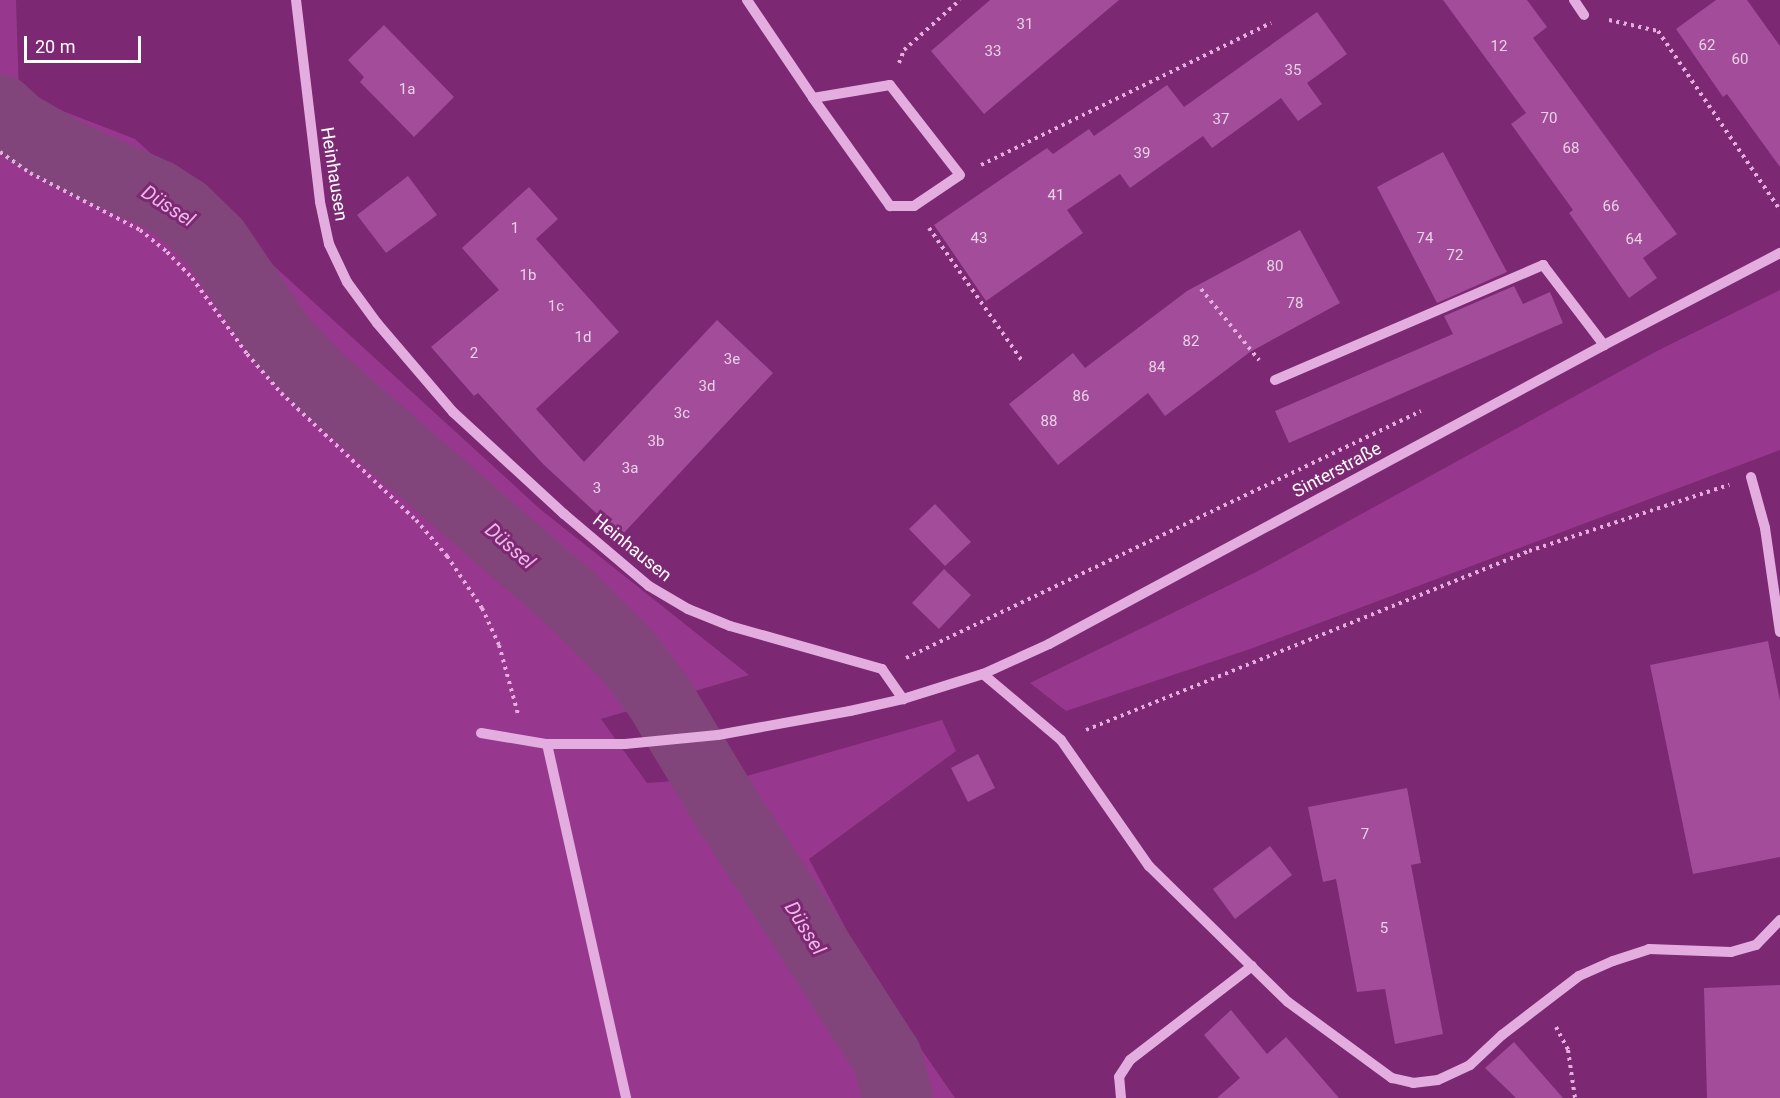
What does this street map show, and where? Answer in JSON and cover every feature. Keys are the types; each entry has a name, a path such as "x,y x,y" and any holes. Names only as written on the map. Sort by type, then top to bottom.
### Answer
{"street":[{"name":"Heinhausen","path":"296,0 320,202 329,244 347,282 371,315 453,412 564,514 649,586 688,609 730,626 882,669"},
{"path":"747,0 813,98 890,206 914,206 960,175 890,85 813,98"},
{"path":"1574,0 1584,15"},
{"name":"Sinterstraße","path":"903,699 983,674 1049,644 1604,345 1780,253"},
{"path":"1275,380 1543,265 1604,345"},
{"path":"1751,477 1765,528 1780,632"},
{"path":"482,733 547,744 625,744 718,735 903,699 882,669"},
{"path":"983,674 1061,740 1149,866 1288,1002 1392,1078 1413,1083 1438,1080 1470,1065 1502,1035 1579,976 1613,961 1649,949 1731,952 1756,945 1780,920"},
{"path":"547,744 626,1098"},
{"path":"1121,1098 1119,1077 1130,1060 1252,966"}],"path":[{"path":"890,85 904,50 960,0"},
{"path":"1584,15 1658,31 1780,210"},
{"path":"960,175 1013,152 1271,23"},
{"path":"0,152 30,173 140,230 167,252 192,278 248,354 281,393 416,520 447,556 483,608 499,645 525,740"},
{"path":"914,206 1023,362"},
{"path":"1201,289 1275,380"},
{"path":"882,669 1431,406"},
{"path":"1061,740 1529,551 1751,477"},
{"path":"1544,1002 1568,1050 1575,1098"}],"shaded area":[{"path":"0,0 16,0 19,94 135,139 540,509 749,675 601,719 647,783 747,776 942,720 956,751 809,859 872,978 955,1098 0,1098"},
{"path":"1780,290 1780,450 1253,648 1066,711 1030,683 1258,571 1655,352"}],"building":[{"path":"990,0 1119,0 984,114 931,51"},
{"path":"1443,0 1527,0 1547,27 1533,38 1677,234 1643,258 1657,278 1629,298 1569,213 1573,210 1511,124 1526,113"},
{"path":"1716,0 1747,0 1780,46 1780,167 1727,94 1723,97 1676,29"},
{"path":"1317,12 1347,54 1307,83 1322,104 1298,121 1281,98 1212,148 1203,136 1130,188 1120,174 1067,210 1083,233 986,301 934,225 1047,148 1053,154 1089,129 1094,136 1167,85 1184,107"},
{"path":"384,25 454,97 414,137 360,82 364,77 348,60"},
{"path":"1443,152 1507,272 1437,303 1377,187"},
{"path":"408,176 437,215 386,253 357,215"},
{"path":"529,187 558,219 536,239 619,332 536,409 584,462 717,320 773,373 621,536 543,464 478,393 474,396 431,347 499,290 462,248"},
{"path":"1300,230 1340,303 1250,352 1165,416 1148,393 1058,465 1009,404 1073,353 1085,368 1187,291"},
{"path":"1514,286 1523,304 1550,292 1563,323 1289,443 1275,411 1453,334 1444,316"},
{"path":"935,504 971,542 945,566 909,529"},
{"path":"944,569 971,595 939,629 912,603"},
{"path":"1768,641 1780,701 1780,857 1693,874 1650,665"},
{"path":"978,754 995,788 968,802 951,768"},
{"path":"1407,788 1421,863 1411,865 1443,1034 1395,1044 1385,989 1357,992 1336,879 1323,882 1308,807"},
{"path":"1270,846 1292,875 1235,919 1213,889"},
{"path":"1780,985 1780,1098 1707,1098 1704,988"},
{"path":"1231,1010 1267,1054 1286,1037 1339,1098 1217,1098 1240,1078 1204,1035"},
{"path":"1514,1042 1563,1098 1516,1098 1485,1068"}],"waterway":[{"name":"Düssel","path":"0,109 17,125 74,158 158,195 183,211 215,242 283,342 319,380 569,597 628,656 659,697 723,803 887,1057 898,1098"}]}
